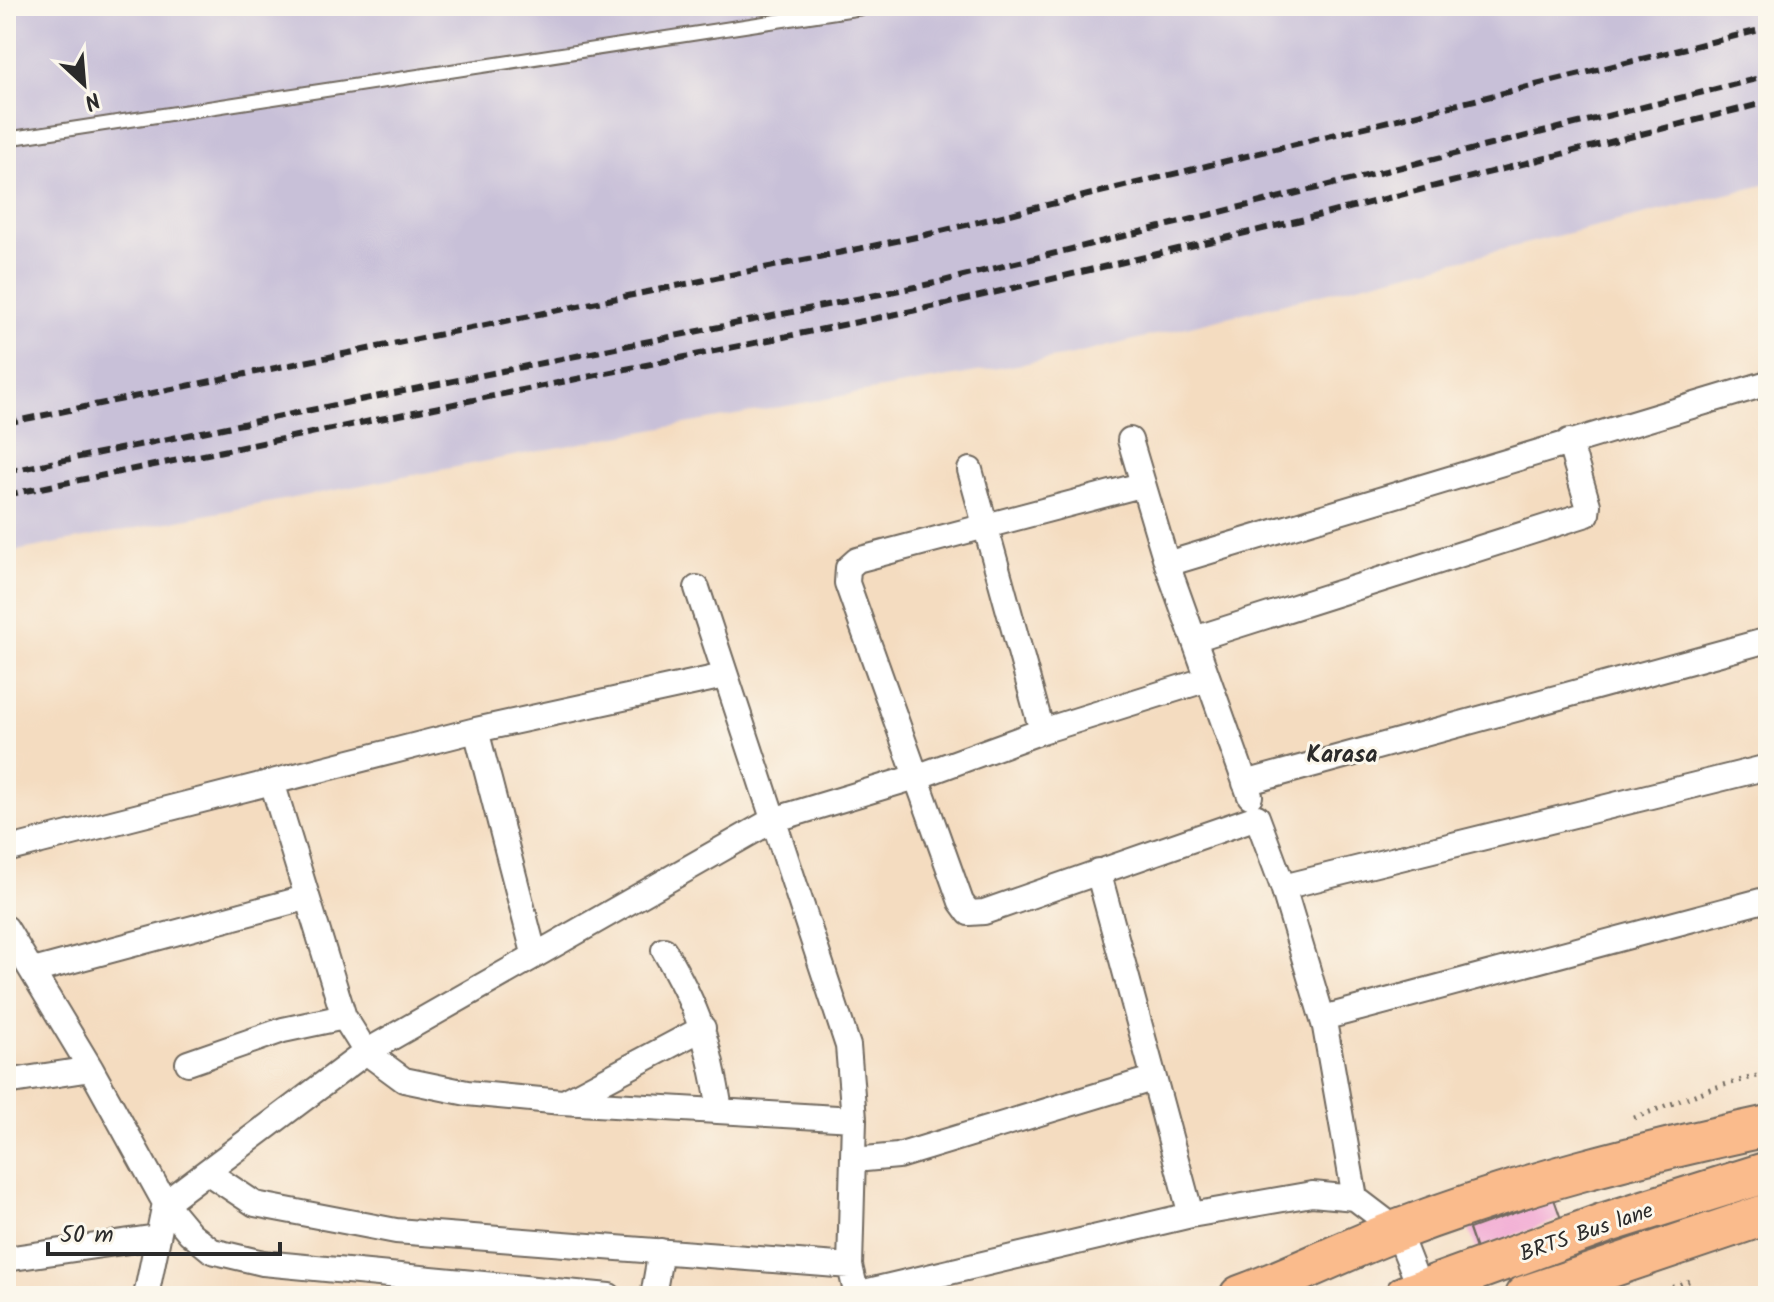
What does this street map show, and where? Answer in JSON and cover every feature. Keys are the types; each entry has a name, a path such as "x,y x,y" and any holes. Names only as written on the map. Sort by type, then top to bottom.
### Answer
{"main road":[{"path":"1240,1296 1397,1230 1481,1200 1637,1155 1768,1126"},
{"name":"BRTS Bus lane","path":"1416,1294 1605,1223 1768,1172"},
{"path":"1525,1296 1768,1214"}],"street":[{"path":"1167,564 1768,383"},
{"path":"1130,440 1167,564 1283,887 1323,1018 1355,1198"},
{"path":"1194,639 1587,514 1588,505 1569,441"},
{"path":"970,470 1042,731"},
{"path":"1141,485 857,560 848,568 847,583 919,776 961,902 969,913 984,912 1257,817"},
{"path":"697,588 848,1046 854,1119 850,1266 857,1295 1191,1215 1312,1194 1355,1198 1397,1230 1416,1294"},
{"path":"1245,783 1768,640"},
{"path":"6,850 476,730 724,676"},
{"path":"146,1296 157,1237 172,1198 366,1052 534,953 773,820 919,776 1042,731 1208,679"},
{"path":"476,730 534,953"},
{"path":"1283,887 1768,767"},
{"path":"272,782 305,898 344,1017 366,1052 404,1080 467,1093 562,1102 854,1119"},
{"path":"1098,871 1191,1215"},
{"path":"42,969 305,898"},
{"path":"1323,1018 1768,899"},
{"path":"6,928 42,969 91,1069 172,1198 190,1233 212,1251 263,1263 609,1296"},
{"path":"664,950 693,1000 703,1028 720,1110"},
{"path":"188,1063 283,1030 344,1017"},
{"path":"562,1102 703,1028"},
{"path":"6,1082 91,1069"},
{"path":"854,1160 898,1156 1152,1079"},
{"path":"203,1175 255,1204 657,1277 850,1266"},
{"path":"6,1259 157,1237"}],"lane":[{"path":"6,139 875,6"}],"shaded area":[{"path":"6,6 1768,6 1768,184 1073,355 618,436 6,553"}],"building":[{"path":"1554,1199 1561,1219 1476,1249 1469,1229"}],"railway":[{"path":"6,423 921,236 1768,28"},
{"path":"6,472 935,283 1768,76"},
{"path":"6,495 946,304 1305,219 1768,102"}],"district":[{"name":"Karasa","path":"1342,754"}]}
